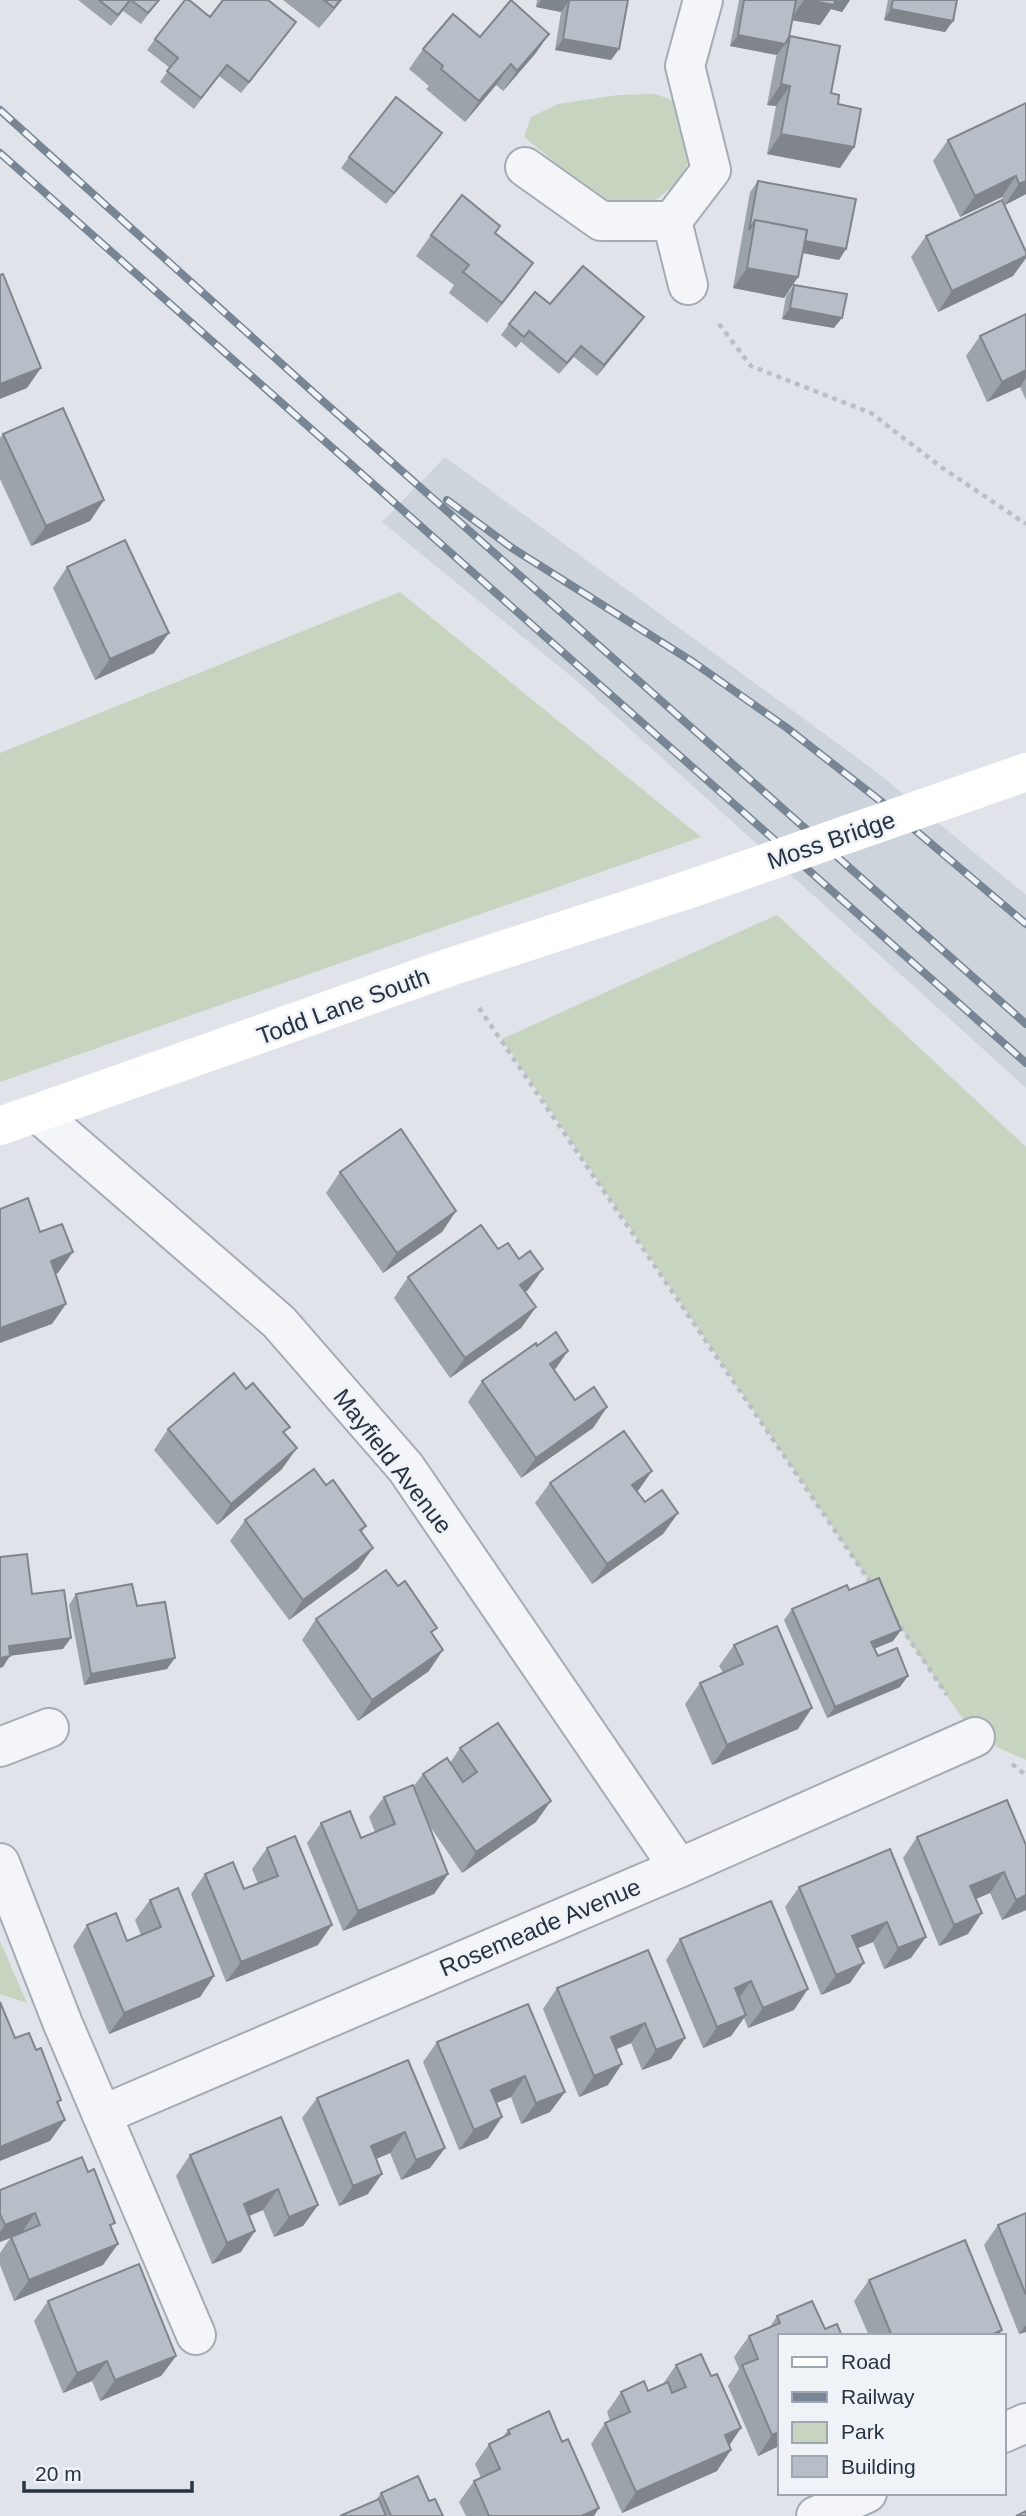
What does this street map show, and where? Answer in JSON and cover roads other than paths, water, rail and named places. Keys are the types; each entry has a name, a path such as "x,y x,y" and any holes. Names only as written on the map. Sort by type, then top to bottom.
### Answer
{"street":[{"path":"672,221 711,170 685,66 703,0"},
{"path":"525,166 601,221 672,221"},
{"path":"672,221 688,285"},
{"name":"Moss Bridge","path":"687,890 1026,772"},
{"name":"Todd Lane South","path":"0,1126 450,967 687,890"},
{"name":"Mayfield Avenue","path":"39,1114 279,1322 397,1458 679,1868"},
{"path":"0,1747 48,1728"},
{"name":"Rosemeade Avenue","path":"102,2115 679,1868 975,1737"},
{"path":"0,1863 63,2024 196,2334"},
{"path":"1005,2432 1026,2423"},
{"path":"816,2516 863,2495"}],"railway":[{"path":"0,110 324,402 1026,1024"},
{"path":"0,153 1026,1063"},
{"path":"447,500 512,548 693,662 787,728 883,803 1026,924"}]}
